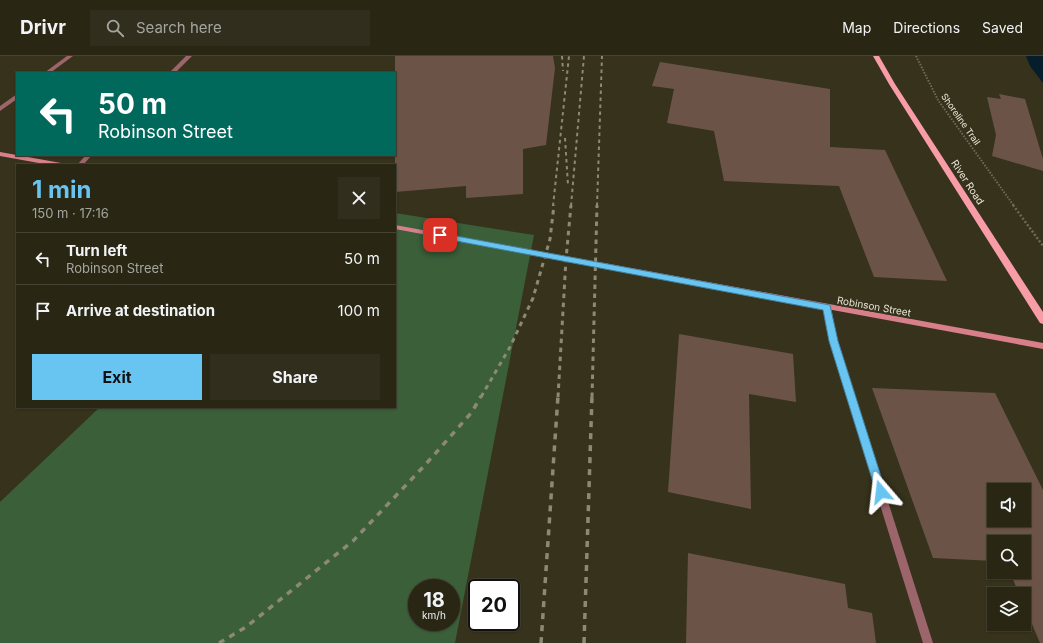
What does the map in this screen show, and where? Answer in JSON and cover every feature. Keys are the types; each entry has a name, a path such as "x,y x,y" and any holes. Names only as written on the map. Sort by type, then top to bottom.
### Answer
{"main road":[{"name":"River Road","path":"876,56 892,84 1043,320"}],"street":[{"path":"48,72 70,56"},
{"path":"173,72 189,56"},
{"path":"0,109 16,97"},
{"path":"0,154 55,164"},
{"path":"81,164 89,156"},
{"name":"Robinson Street","path":"396,227 1043,346"},
{"path":"827,307 834,341 928,643"}],"path":[{"name":"Shoreline Trail","path":"916,56 938,100 1043,246"}],"green space":[{"path":"396,213 534,235 460,617 460,579 408,579 408,631 457,631 455,643 0,643 0,502 99,408 396,408"}],"water":[{"path":"1026,56 1043,56 1043,83 1030,66"}],"building":[{"path":"395,56 553,56 555,68 546,145 523,149 523,194 466,198 466,186 396,192"},
{"path":"660,62 830,89 830,147 885,150 947,281 874,277 839,186 724,181 714,131 667,123 674,89 652,86"},
{"path":"999,94 1025,99 1043,159 1043,171 992,156 996,135 987,97 1001,99"},
{"path":"679,334 793,354 796,402 749,394 751,509 668,492"},
{"path":"872,388 995,393 1043,490 1043,643 1040,643 1031,622 1031,587 1016,587 1013,579 1031,579 1031,535 987,535 987,561 933,558"},
{"path":"688,553 845,584 848,608 872,613 876,643 686,643"}],"railway":[{"path":"562,56 563,71"},
{"path":"553,206 569,56"},
{"path":"571,206 584,56"},
{"path":"597,206 602,56"},
{"path":"565,138 568,185"},
{"path":"481,397 510,347 533,298 550,239 554,205"},
{"path":"558,397 566,259 571,205"},
{"path":"592,397 597,205"},
{"path":"219,643 246,627 353,541 425,465 472,412 481,396"},
{"path":"541,643 558,396"},
{"path":"584,643 592,396"}],"route":[{"path":"440,235 827,307 834,341 881,492"}]}
